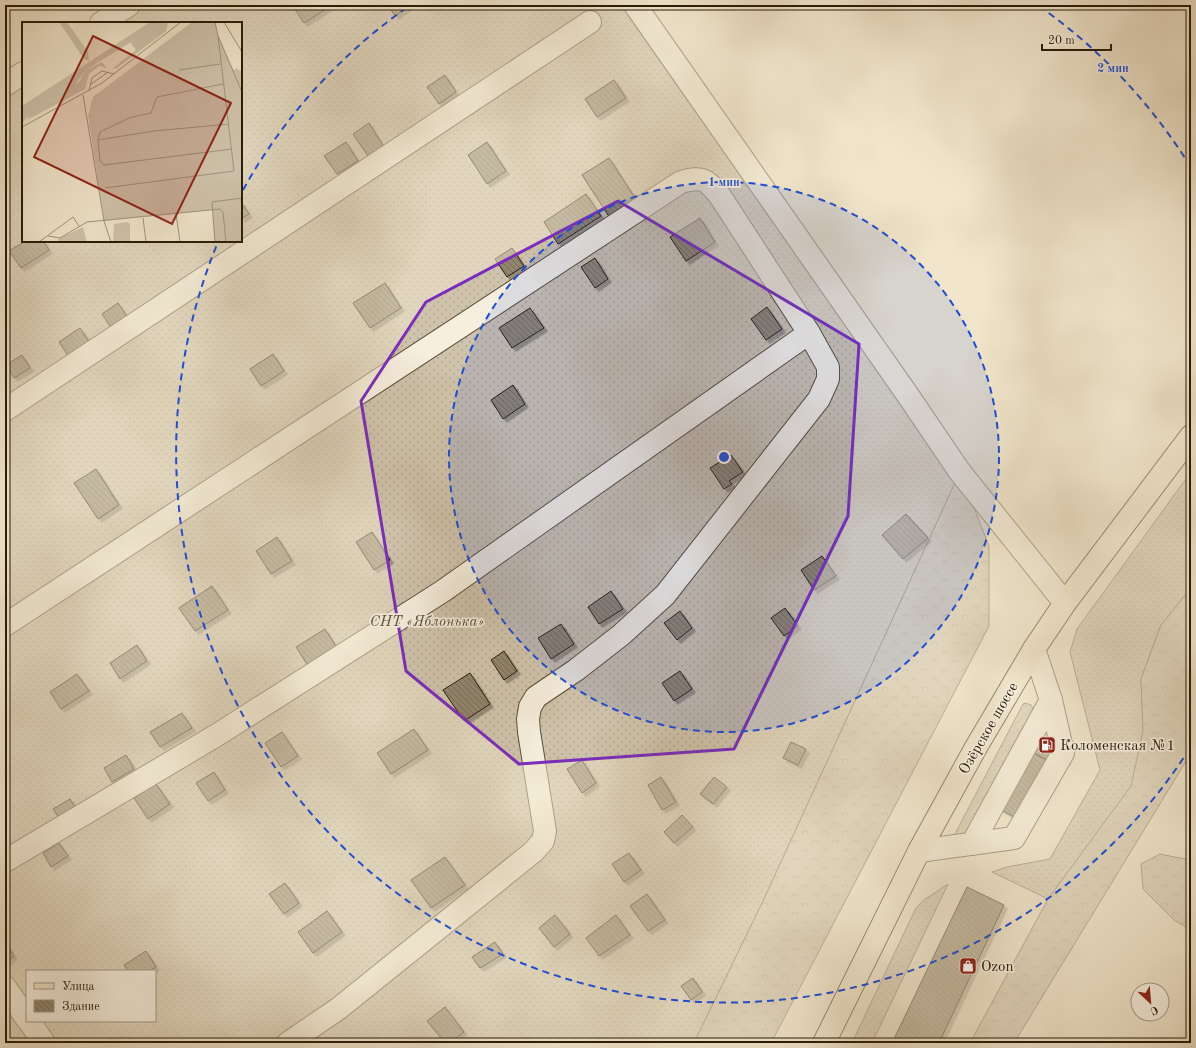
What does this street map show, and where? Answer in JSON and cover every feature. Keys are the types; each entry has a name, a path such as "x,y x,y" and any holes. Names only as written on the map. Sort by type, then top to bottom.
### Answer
{"main road":[{"name":"Озёрское шоссе","path":"824,1043 919,851 975,750 1034,649 1065,603 1191,436"}],"street":[{"path":"103,22 129,5"},
{"path":"635,5 960,472 1065,603"},
{"path":"5,410 590,22"},
{"path":"5,85 22,74"},
{"path":"5,625 681,182 694,179 708,182 720,196 809,333 828,368 828,380 819,399 665,595 621,635 576,670 536,697 530,707 528,719 545,831 543,841 533,852 338,1009 288,1043"},
{"path":"5,861 217,735 443,590 809,333"},
{"path":"919,851 1014,838 1063,753 1051,700 1034,649"},
{"path":"972,844 1051,700"},
{"path":"5,987 26,1017"},
{"path":"29,1022 44,1043"}],"highlighted area":[{"path":"618,201 859,344 848,516 734,749 519,764 406,671 361,401 426,302"}],"green space":[{"name":"СНТ «Яблонька»","path":"129,5 635,5 960,472 764,899 694,1043 5,1043 5,85 22,74 22,242 242,242 242,22 103,22"},
{"path":"960,472 989,546 989,626 771,1043 694,1043 764,899"},
{"path":"1191,472 1191,588 1161,625 1141,679 1143,731 1132,786 1048,899 992,872 1007,867 1050,859 1100,770 1070,652 1077,629"},
{"path":"1191,588 1191,753 1014,1043 970,1043 1048,899 1131,786 1143,731 1141,679 1161,625"},
{"path":"1026,703 1031,705 1034,711 964,841 956,838 955,834 1023,704"},
{"path":"1160,854 1185,859 1191,863 1191,930 1174,920 1143,889 1141,864"},
{"path":"948,884 872,1043 852,1043 916,908 924,900"}],"building":[{"path":"292,5 330,5 331,6 304,23"},
{"path":"388,5 411,5 395,16"},
{"path":"445,75 456,92 439,104 427,87"},
{"path":"614,80 626,98 597,117 585,99"},
{"path":"369,123 385,149 370,159 353,134"},
{"path":"346,142 358,161 337,174 324,156"},
{"path":"487,142 506,171 487,184 468,155"},
{"path":"609,158 637,201 610,218 582,175"},
{"path":"586,194 601,216 558,244 544,222"},
{"path":"242,204 249,214 242,218"},
{"path":"700,218 715,242 686,261 670,237"},
{"path":"23,242 44,242 49,250 21,268 9,251"},
{"path":"512,248 524,266 507,277 495,259"},
{"path":"595,258 608,279 595,288 581,267"},
{"path":"385,283 401,308 370,328 353,303"},
{"path":"118,303 128,318 112,329 102,314"},
{"path":"767,307 782,329 766,340 751,319"},
{"path":"530,308 544,328 512,348 499,328"},
{"path":"80,328 90,343 69,357 59,342"},
{"path":"273,354 284,371 261,386 250,369"},
{"path":"22,355 30,368 14,378 6,365"},
{"path":"513,385 525,404 503,419 491,400"},
{"path":"731,455 743,472 729,481 732,484 724,489 710,468"},
{"path":"96,469 119,505 98,519 74,483"},
{"path":"906,514 928,538 903,559 882,535"},
{"path":"372,532 390,560 374,570 356,542"},
{"path":"277,537 292,561 271,574 256,551"},
{"path":"822,556 836,576 814,590 801,570"},
{"path":"212,586 228,610 195,631 179,608"},
{"path":"611,591 623,609 599,624 588,607"},
{"path":"785,608 798,626 784,636 771,618"},
{"path":"680,611 692,628 677,640 664,623"},
{"path":"561,624 574,644 551,659 538,638"},
{"path":"325,629 337,648 308,666 296,647"},
{"path":"137,645 147,661 120,679 110,663"},
{"path":"504,651 517,671 504,680 491,660"},
{"path":"680,671 692,689 674,701 662,683"},
{"path":"470,673 490,704 464,721 443,690"},
{"path":"77,674 89,691 61,709 50,692"},
{"path":"182,713 192,728 160,747 150,732"},
{"path":"414,729 428,750 391,774 377,753"},
{"path":"282,732 298,756 281,767 265,743"},
{"path":"1043,738 1055,744 1047,760 1034,753"},
{"path":"791,742 806,749 798,765 783,758"},
{"path":"1029,750 1049,762 1019,820 998,808"},
{"path":"126,755 134,769 112,782 104,768"},
{"path":"582,760 596,783 582,793 567,769"},
{"path":"214,772 225,790 208,801 196,783"},
{"path":"661,777 676,802 662,810 648,785"},
{"path":"714,777 727,787 713,804 700,794"},
{"path":"156,784 170,804 148,819 134,798"},
{"path":"70,799 76,808 59,818 53,809"},
{"path":"682,815 693,827 674,843 664,832"},
{"path":"59,843 68,856 51,867 43,853"},
{"path":"629,853 641,870 624,882 612,864"},
{"path":"445,857 465,885 431,908 411,880"},
{"path":"285,883 299,903 284,914 269,894"},
{"path":"967,887 1004,905 939,1043 892,1043"},
{"path":"647,894 665,920 648,931 630,906"},
{"path":"327,911 342,932 313,953 298,932"},
{"path":"555,915 570,934 554,947 539,928"},
{"path":"616,915 630,935 599,956 586,938"},
{"path":"5,942 14,956 5,963"},
{"path":"495,942 503,954 480,968 472,957"},
{"path":"146,951 156,967 152,970 127,970 124,965"},
{"path":"693,978 702,992 691,1000 681,986"},
{"path":"445,1007 464,1032 450,1043 445,1043 427,1021"}],"place":[{"name":"Коломенская №1","path":"1047,745"},
{"name":"Ozon","path":"968,966"}]}
